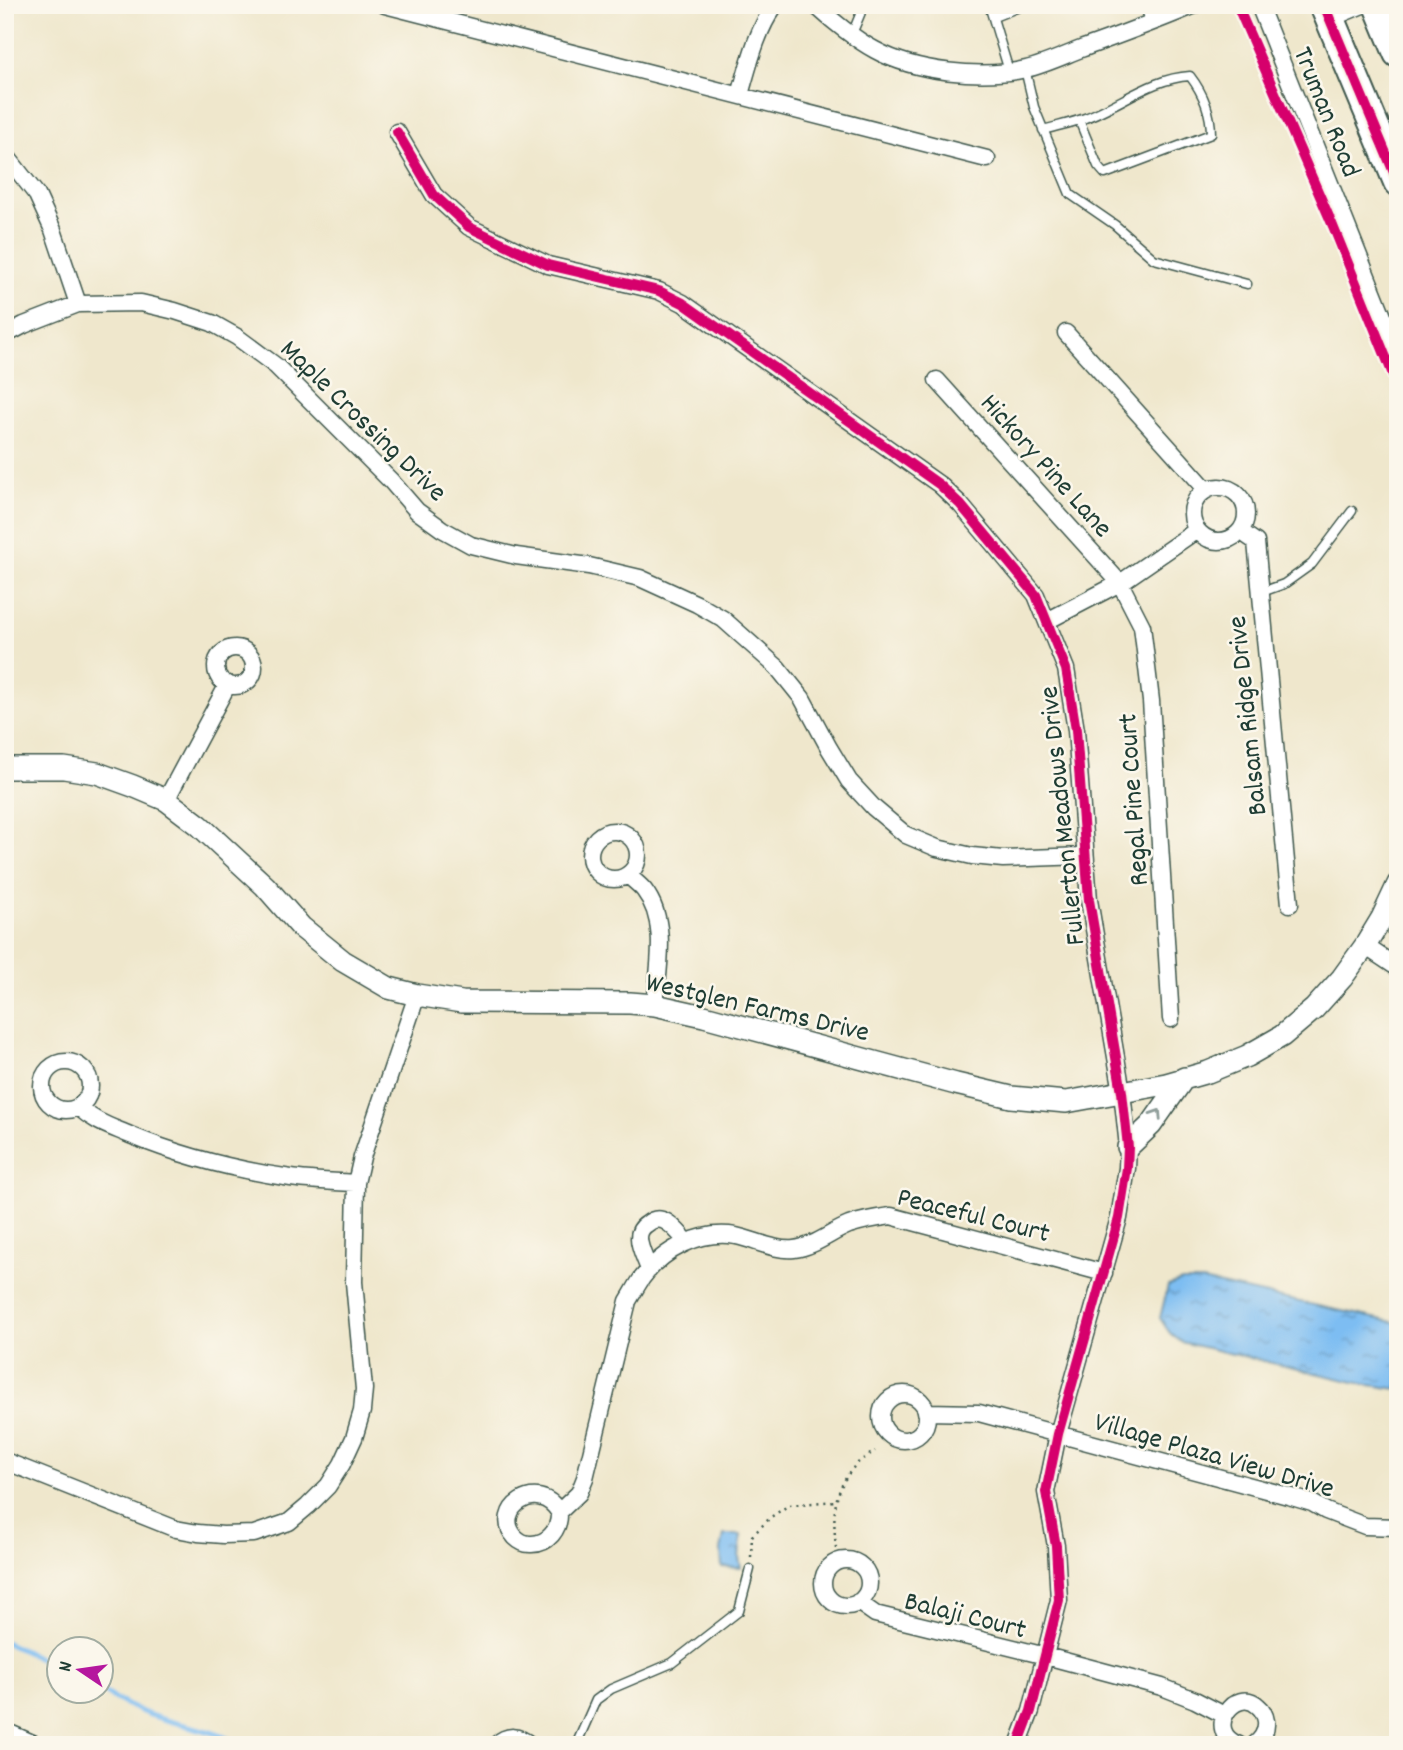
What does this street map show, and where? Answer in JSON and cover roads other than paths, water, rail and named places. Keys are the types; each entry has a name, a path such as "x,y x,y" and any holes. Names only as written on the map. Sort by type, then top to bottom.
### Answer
{"highway":[{"path":"1376,5 1398,53"},
{"path":"1328,14 1398,181"}],"street":[{"path":"385,5 987,159"},
{"path":"740,95 757,38 764,20 775,5"},
{"path":"815,5 875,50 925,67 965,74 1017,70 1195,5"},
{"name":"Truman Road","path":"1259,5 1398,354"},
{"path":"5,124 5,135"},
{"name":"Fullerton Meadows Drive","path":"397,132 435,195 469,227 548,265 659,291 683,303 940,485 960,504 1036,595 1066,669 1076,730 1089,900 1122,1092 1128,1147 1119,1219 1058,1434 1046,1492 1056,1546 1059,1600 1031,1712 1018,1745"},
{"path":"5,154 37,195 53,230 78,304"},
{"name":"Maple Crossing Drive","path":"5,335 78,304 141,303 212,323 237,337 276,366 391,481 417,511 442,529 471,545 516,556 589,566 640,578 723,619 777,667 802,698 849,781 874,808 906,835 937,848 972,856 1003,859 1084,856"},
{"path":"1066,333 1206,489"},
{"name":"Hickory Pine Lane","path":"937,380 1120,583"},
{"path":"1215,486 1234,490 1244,503 1247,513 1245,523 1240,531 1227,540 1208,539 1196,530 1191,512 1194,502 1206,489 1215,486"},
{"path":"1047,621 1120,583 1196,530"},
{"name":"Balsam Ridge Drive","path":"1240,531 1256,542 1290,904"},
{"name":"Regal Pine Court","path":"1120,583 1142,626 1152,701 1171,1019"},
{"path":"166,800 228,684"},
{"name":"Westglen Farms Drive","path":"5,768 64,768 97,774 166,800 209,833 265,886 301,927 343,961 389,988 462,1002 655,1005 1011,1097 1066,1102 1208,1072 1247,1056 1282,1036 1314,1009 1342,978 1365,946 1396,892"},
{"path":"628,875 644,890 658,921 660,934 655,1005"},
{"path":"1365,946 1398,968"},
{"path":"5,1461 176,1529 198,1533 254,1534 289,1522 328,1486 354,1438 362,1411 364,1389 354,1282 356,1183 362,1157 417,995"},
{"path":"1128,1147 1151,1125 1184,1079"},
{"path":"78,1107 92,1119 184,1154 292,1178 356,1183"},
{"name":"Peaceful Court","path":"559,1512 579,1493 585,1478 628,1301 649,1270 667,1254 687,1242 701,1237 736,1236 794,1249 810,1245 849,1225 871,1218 891,1216 1104,1273"},
{"path":"649,1270 639,1241 645,1224 651,1220 665,1220 687,1242"},
{"name":"Village Plaza View Drive","path":"926,1412 979,1413 1292,1497 1365,1526 1398,1527"},
{"name":"Balaji Court","path":"858,1602 874,1614 1163,1687 1224,1715"},
{"path":"1239,1745 1226,1736 1222,1723 1224,1715 1235,1703 1252,1702 1264,1712 1266,1718 1266,1729 1261,1740 1254,1745"},
{"path":"5,1731 37,1745"},
{"path":"496,1745 506,1737 514,1736 523,1738 530,1745"}],"lane":[{"path":"852,34 864,5"},
{"path":"989,5 1070,194 1115,225 1154,259 1247,284"},
{"path":"994,17 1024,5"},
{"path":"1144,5 1151,23"},
{"path":"1328,14 1376,5"},
{"path":"1043,130 1079,120 1161,82 1190,76 1211,117 1211,134 1105,174 1098,166 1079,120"},
{"path":"1259,593 1284,584 1312,564 1352,511"},
{"path":"576,1745 596,1700 611,1689 672,1663 739,1611 750,1569"}],"water":[{"path":"1182,1281 1202,1281 1398,1323 1398,1389 1363,1384 1181,1342 1170,1333 1160,1318 1168,1286"},
{"path":"724,1535 741,1535 741,1568 722,1567"}],"waterway":[{"path":"5,1642 46,1661"},
{"path":"116,1699 144,1713 207,1731 240,1745"}]}
